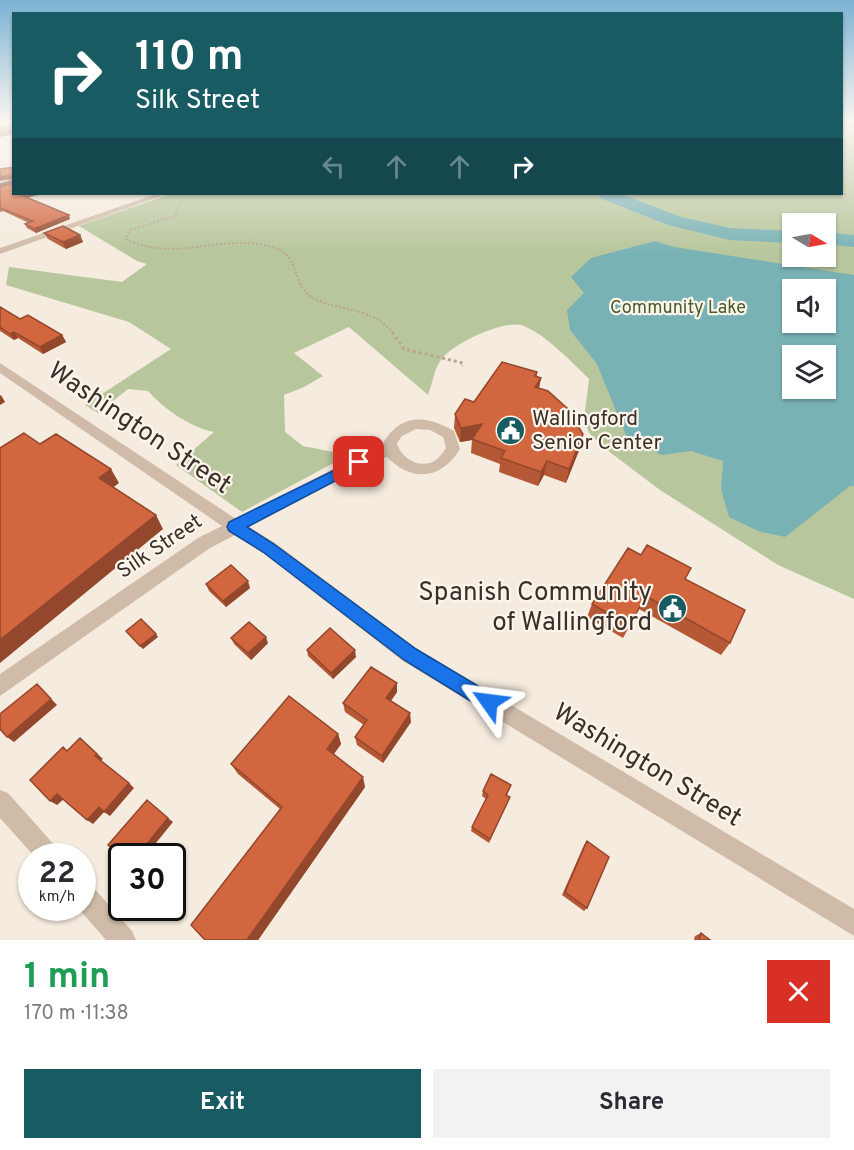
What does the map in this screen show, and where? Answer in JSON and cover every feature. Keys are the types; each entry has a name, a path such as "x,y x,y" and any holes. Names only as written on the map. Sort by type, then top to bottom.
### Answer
{"street":[{"path":"0,251 160,195"},
{"name":"Washington Street","path":"0,367 268,548 410,654 854,923"},
{"name":"Silk Street","path":"0,686 204,543 373,455 390,451"},
{"path":"0,801 37,843"},
{"path":"96,910 123,940"}],"path":[{"path":"190,195 181,202 175,216 130,230 126,239 137,246 149,249 244,243 276,248 292,260 300,288 310,297 375,316 391,329 404,349 454,360 463,363 462,366"}],"green space":[{"name":"Community Lake","path":"843,165 854,165 854,599 778,565 660,490 607,450 589,433 584,419 589,379 550,343 524,326 505,326 493,329 456,347 441,360 428,395 349,327 294,353 323,376 284,395 285,432 303,446 333,452 343,458 242,512 176,465 214,432 196,426 178,416 148,391 128,389 98,413 85,405 171,349 129,322 6,285 9,267 122,282 147,264 137,261 79,226 167,195 843,195"}],"water":[{"name":"Community Lake","path":"655,241 674,247 782,264 782,267 803,267 854,275 854,486 850,486 785,537 758,531 729,517 721,489 723,461 691,451 662,455 627,438 597,364 570,330 567,310 584,293 571,277 591,258"}],"building":[{"path":"12,167 12,175 0,177 0,169"},
{"path":"12,183 12,195 21,195 69,215 34,229 25,224 33,221 0,208 0,186"},
{"path":"63,226 80,235 63,242 44,233"},
{"path":"0,307 20,319 28,315 62,335 40,347 14,332 10,334 0,327"},
{"name":"Wallingford Senior Center","path":"502,362 537,372 535,376 541,378 535,387 548,391 568,409 563,419 576,423 583,434 569,469 547,461 541,472 501,458 505,451 472,439 482,424 461,428 455,414 465,399 474,402"},
{"path":"24,433 40,444 56,434 111,469 99,478 156,515 0,640 0,448"},
{"name":"Spanish Community of Wallingford","path":"647,545 691,568 685,579 745,610 730,643 646,596 629,626 592,604 628,548 641,555"},
{"path":"231,565 248,581 223,601 206,584"},
{"path":"141,619 156,634 140,646 126,631"},
{"path":"249,622 266,637 248,653 231,638"},
{"path":"330,628 355,650 331,673 307,650"},
{"path":"371,667 397,683 386,698 410,713 382,756 355,737 367,720 343,703"},
{"path":"37,684 51,699 7,737 0,729 0,714"},
{"path":"289,696 338,734 327,749 363,777 247,940 205,940 191,925 282,807 231,764"},
{"path":"80,738 97,754 95,756 129,783 104,812 99,807 87,820 57,794 50,801 30,780 63,747 67,751"},
{"path":"491,774 511,785 506,795 510,797 490,839 472,827 488,795 483,791"},
{"path":"147,800 168,818 148,843 110,843"},
{"path":"587,841 609,857 587,908 565,892"},
{"path":"701,933 710,940 699,940"}],"waterway":[{"path":"609,195 675,221 730,234 782,237"},
{"path":"836,239 854,241"}],"place":[{"name":"Wallingford Senior Center","path":"511,431"},
{"name":"Spanish Community of Wallingford","path":"673,608"}],"route":[{"path":"359,462 234,527 268,548 410,654 489,702"}]}
